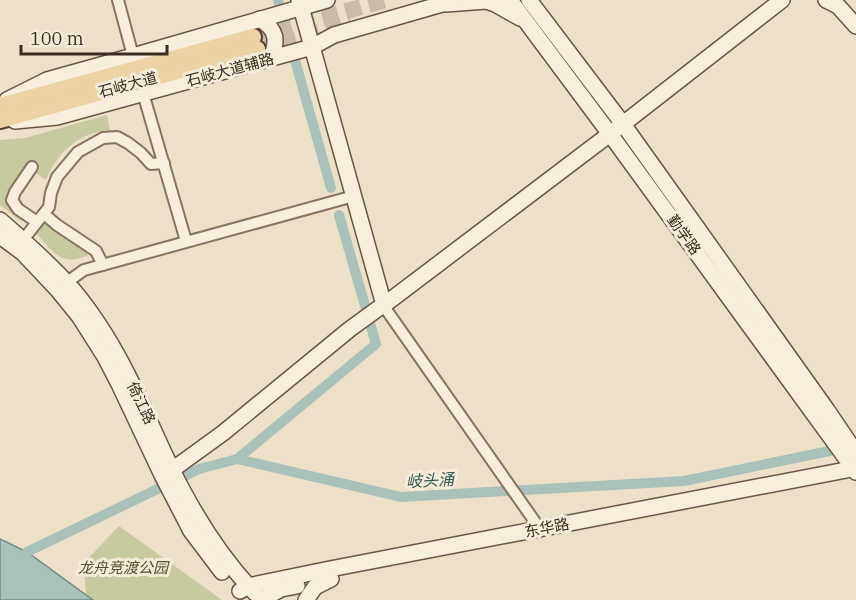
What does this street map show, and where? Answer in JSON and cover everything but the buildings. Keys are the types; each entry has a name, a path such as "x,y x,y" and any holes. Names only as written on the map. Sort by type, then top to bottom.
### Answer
{"main road":[{"path":"0,105 47,80 260,19 299,3 327,0"},
{"name":"石岐大道辅路","path":"0,121 57,117 143,93 260,48 312,47 334,35 456,0"},
{"name":"勤学路","path":"510,0 616,129"},
{"name":"勤学路","path":"529,0 616,129 834,430 855,468"},
{"path":"542,0 543,19"},
{"path":"167,472 223,433 350,329 616,129 781,0"},
{"path":"826,0 838,6 856,26"},
{"path":"440,4 486,1 526,22"},
{"path":"299,3 384,305"},
{"path":"260,19 269,25 276,40 275,48 260,48"},
{"name":"石岐大道","path":"0,105 260,48"},
{"name":"石岐大道","path":"0,121 260,48"},
{"name":"倚江路","path":"0,220 23,240 62,286"},
{"name":"倚江路","path":"0,236 83,304 116,353 143,406 167,472 196,528 220,552 241,579 246,592 261,600"},
{"name":"东华路","path":"246,592 540,529 855,468"},
{"name":"东华路","path":"261,600 281,589 855,468"},
{"path":"306,600 315,587 331,579"}],"street":[{"path":"118,0 133,56"},
{"path":"143,93 186,241"},
{"path":"23,240 49,207 51,192 57,177 78,152 103,138 117,137 128,143 150,164 164,163"},
{"path":"32,167 12,200 18,209 57,225 96,251 103,265"},
{"path":"62,286 84,270 354,196"},
{"path":"384,305 540,529"}],"green space":[{"path":"107,115 110,131 96,132 69,146 56,161 46,180 34,172 37,165 30,161 14,183 9,195 11,209 24,221 19,220 0,205 0,140 25,138"},
{"path":"44,221 83,248 88,255 70,259 57,255 35,232"},
{"name":"龙舟竞渡公园","path":"119,526 222,600 93,600 86,596 84,563"}],"water":[{"path":"0,539 27,552 93,600 0,600"}],"waterway":[{"path":"278,0 331,188"},
{"path":"237,459 376,344 339,215"},
{"name":"岐头涌","path":"27,552 199,469 237,459 401,497 684,481 844,448"}],"tunnel":[{"path":"253,37 386,0"},
{"path":"257,49 351,23"}]}
